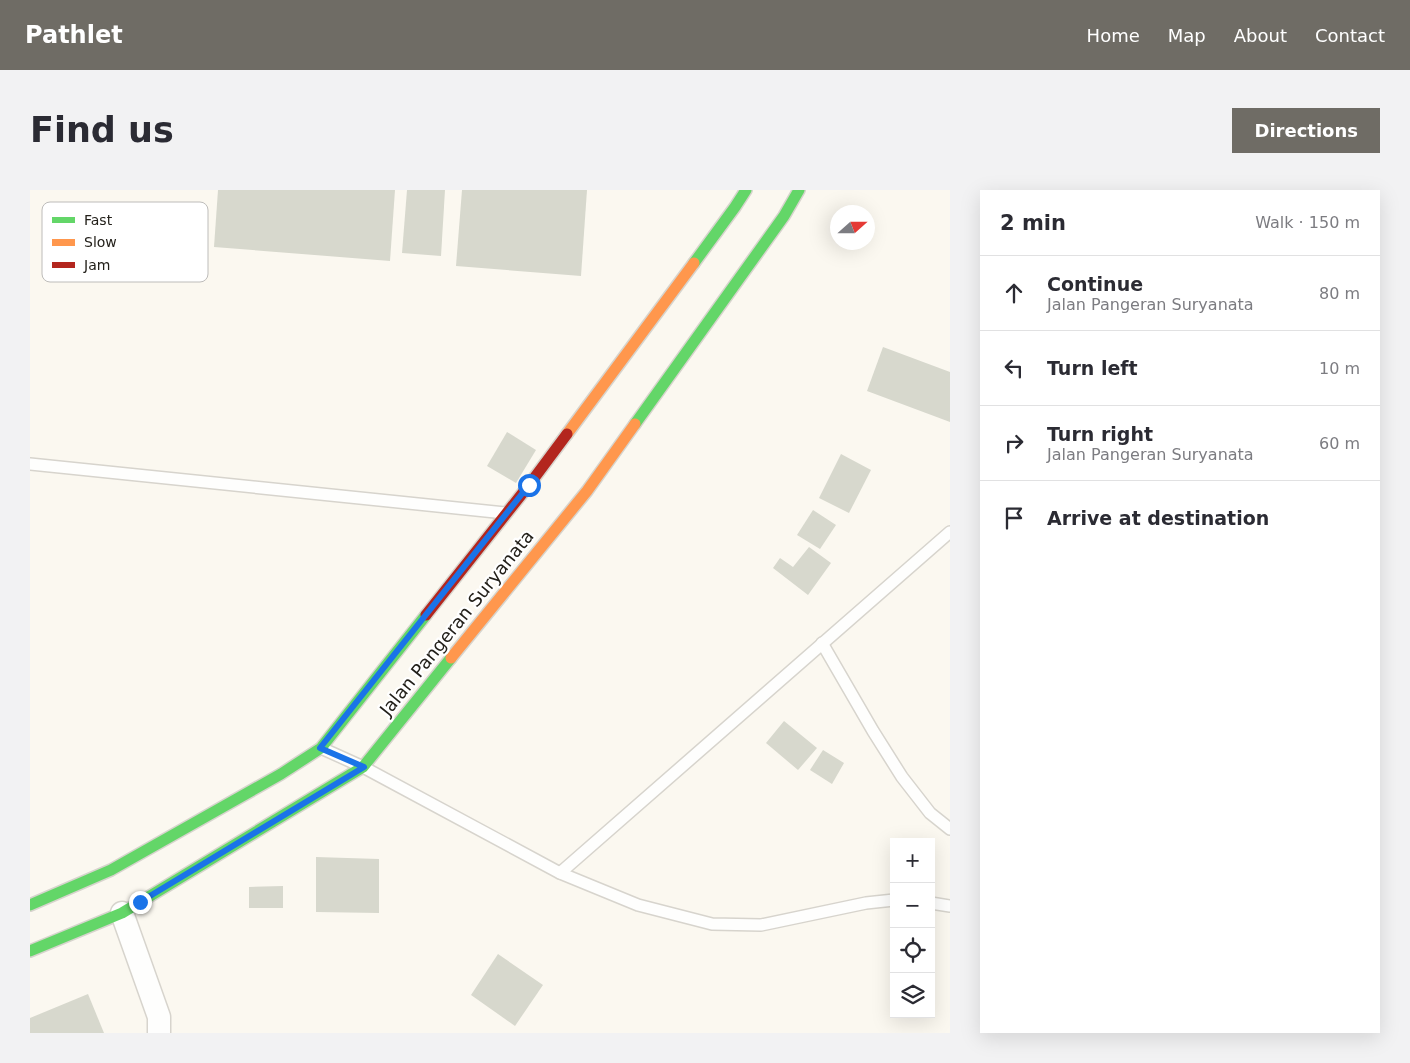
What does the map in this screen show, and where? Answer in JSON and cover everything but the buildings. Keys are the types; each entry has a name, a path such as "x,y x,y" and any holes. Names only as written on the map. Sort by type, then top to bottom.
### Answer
{"main road":[{"name":"Jalan Pangeran Suryanata","path":"30,905 111,870 281,774 320,748 529,485 746,190"},
{"name":"Jalan Pangeran Suryanata","path":"30,951 122,912 364,767 587,491 784,216 799,190"}],"street":[{"path":"122,912 159,1017 159,1033"}],"lane":[{"path":"30,464 507,513"},
{"path":"560,873 950,532"},
{"path":"822,643 902,777 930,812 950,829"},
{"path":"320,748 364,767 560,873 638,906 712,924 761,924 866,903 890,900"},
{"path":"935,904 950,906"}],"traffic: fast":[{"path":"694,263 746,190"},
{"path":"635,424 784,216 799,190"},
{"path":"30,905 111,870 281,774 321,748 426,615"},
{"path":"30,951 122,913 363,767 451,658"}],"traffic: slow":[{"path":"567,434 694,263"},
{"path":"451,658 587,491 635,424"}],"traffic: jam":[{"path":"426,615 567,434"}],"route":[{"path":"140,902 364,767 320,748 529,485"}]}
